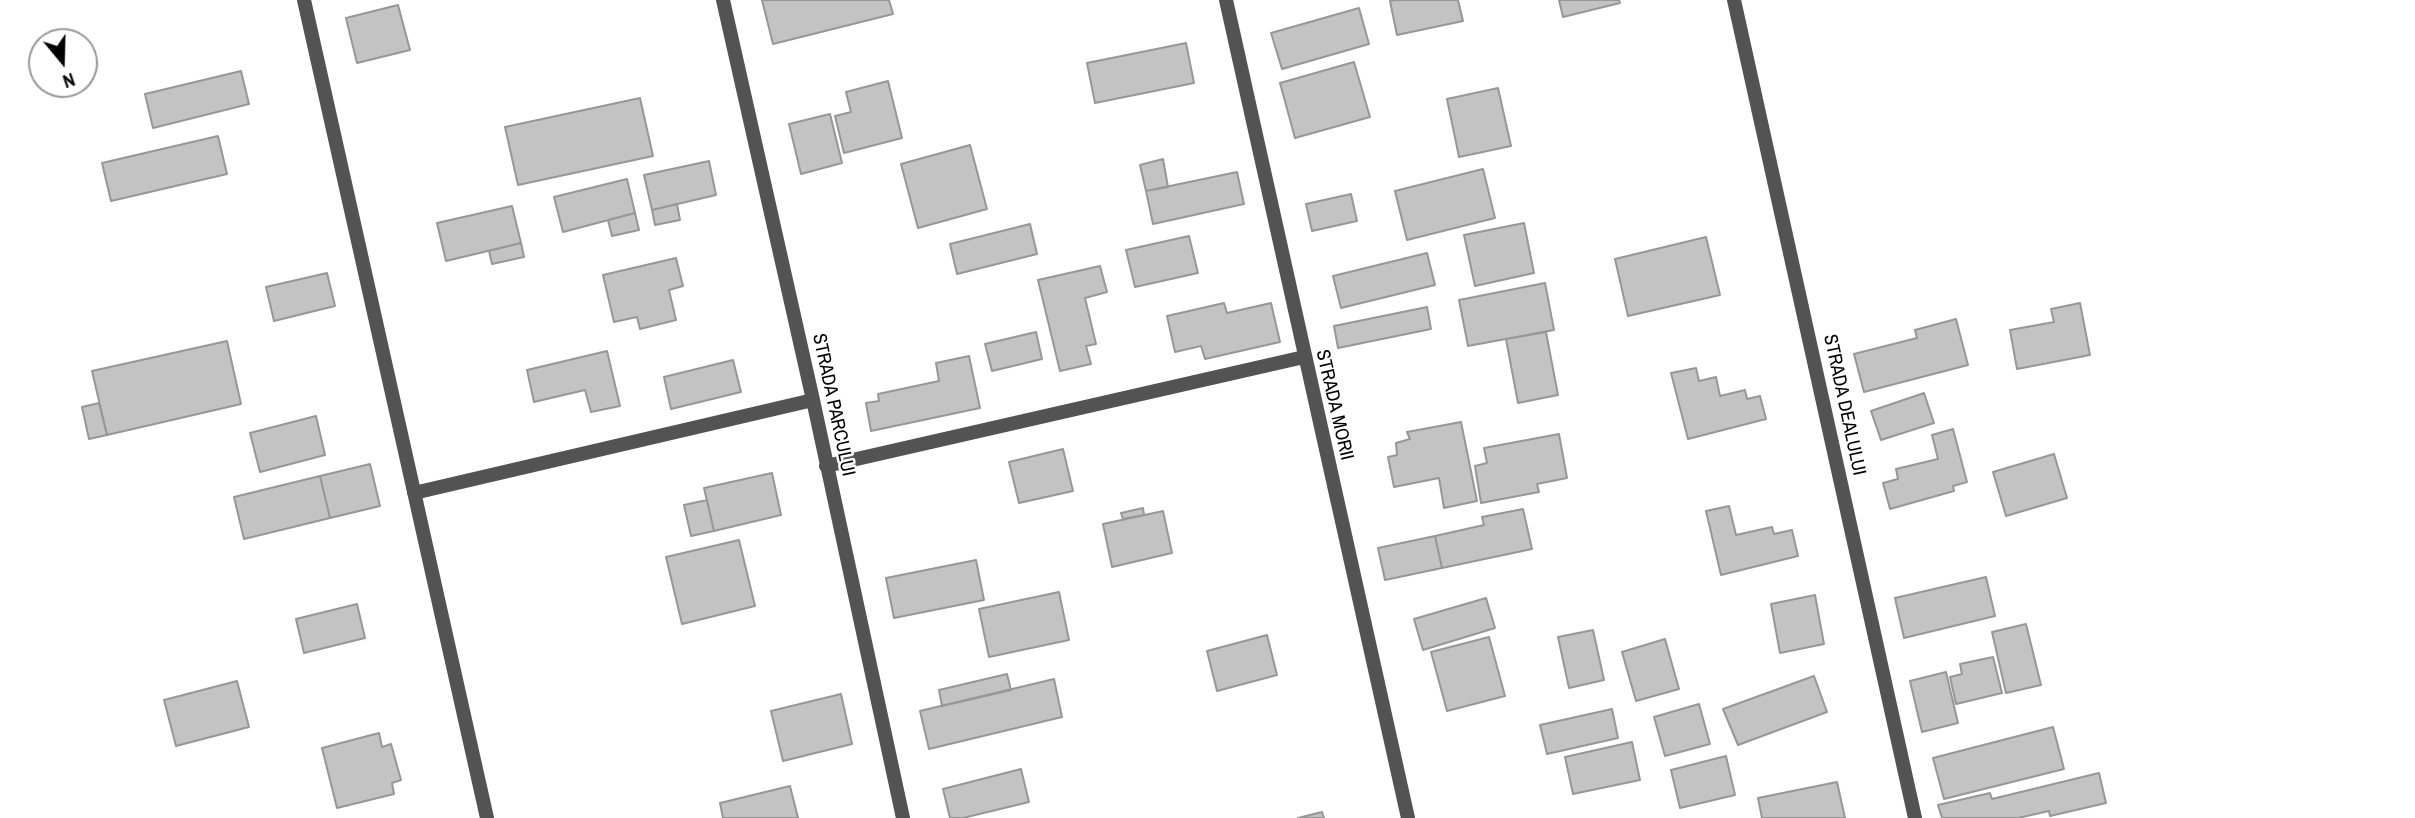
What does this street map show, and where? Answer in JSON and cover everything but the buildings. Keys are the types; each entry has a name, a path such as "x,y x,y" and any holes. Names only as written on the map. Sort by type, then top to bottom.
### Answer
{"street":[{"path":"304,0 487,818"},
{"name":"STRADA PARCULUI","path":"723,0 903,818"},
{"name":"STRADA MORII","path":"1226,0 1408,818"},
{"name":"STRADA DEALULUI","path":"1734,0 1916,818"},
{"path":"826,466 1304,357"},
{"path":"414,493 813,400"}]}
